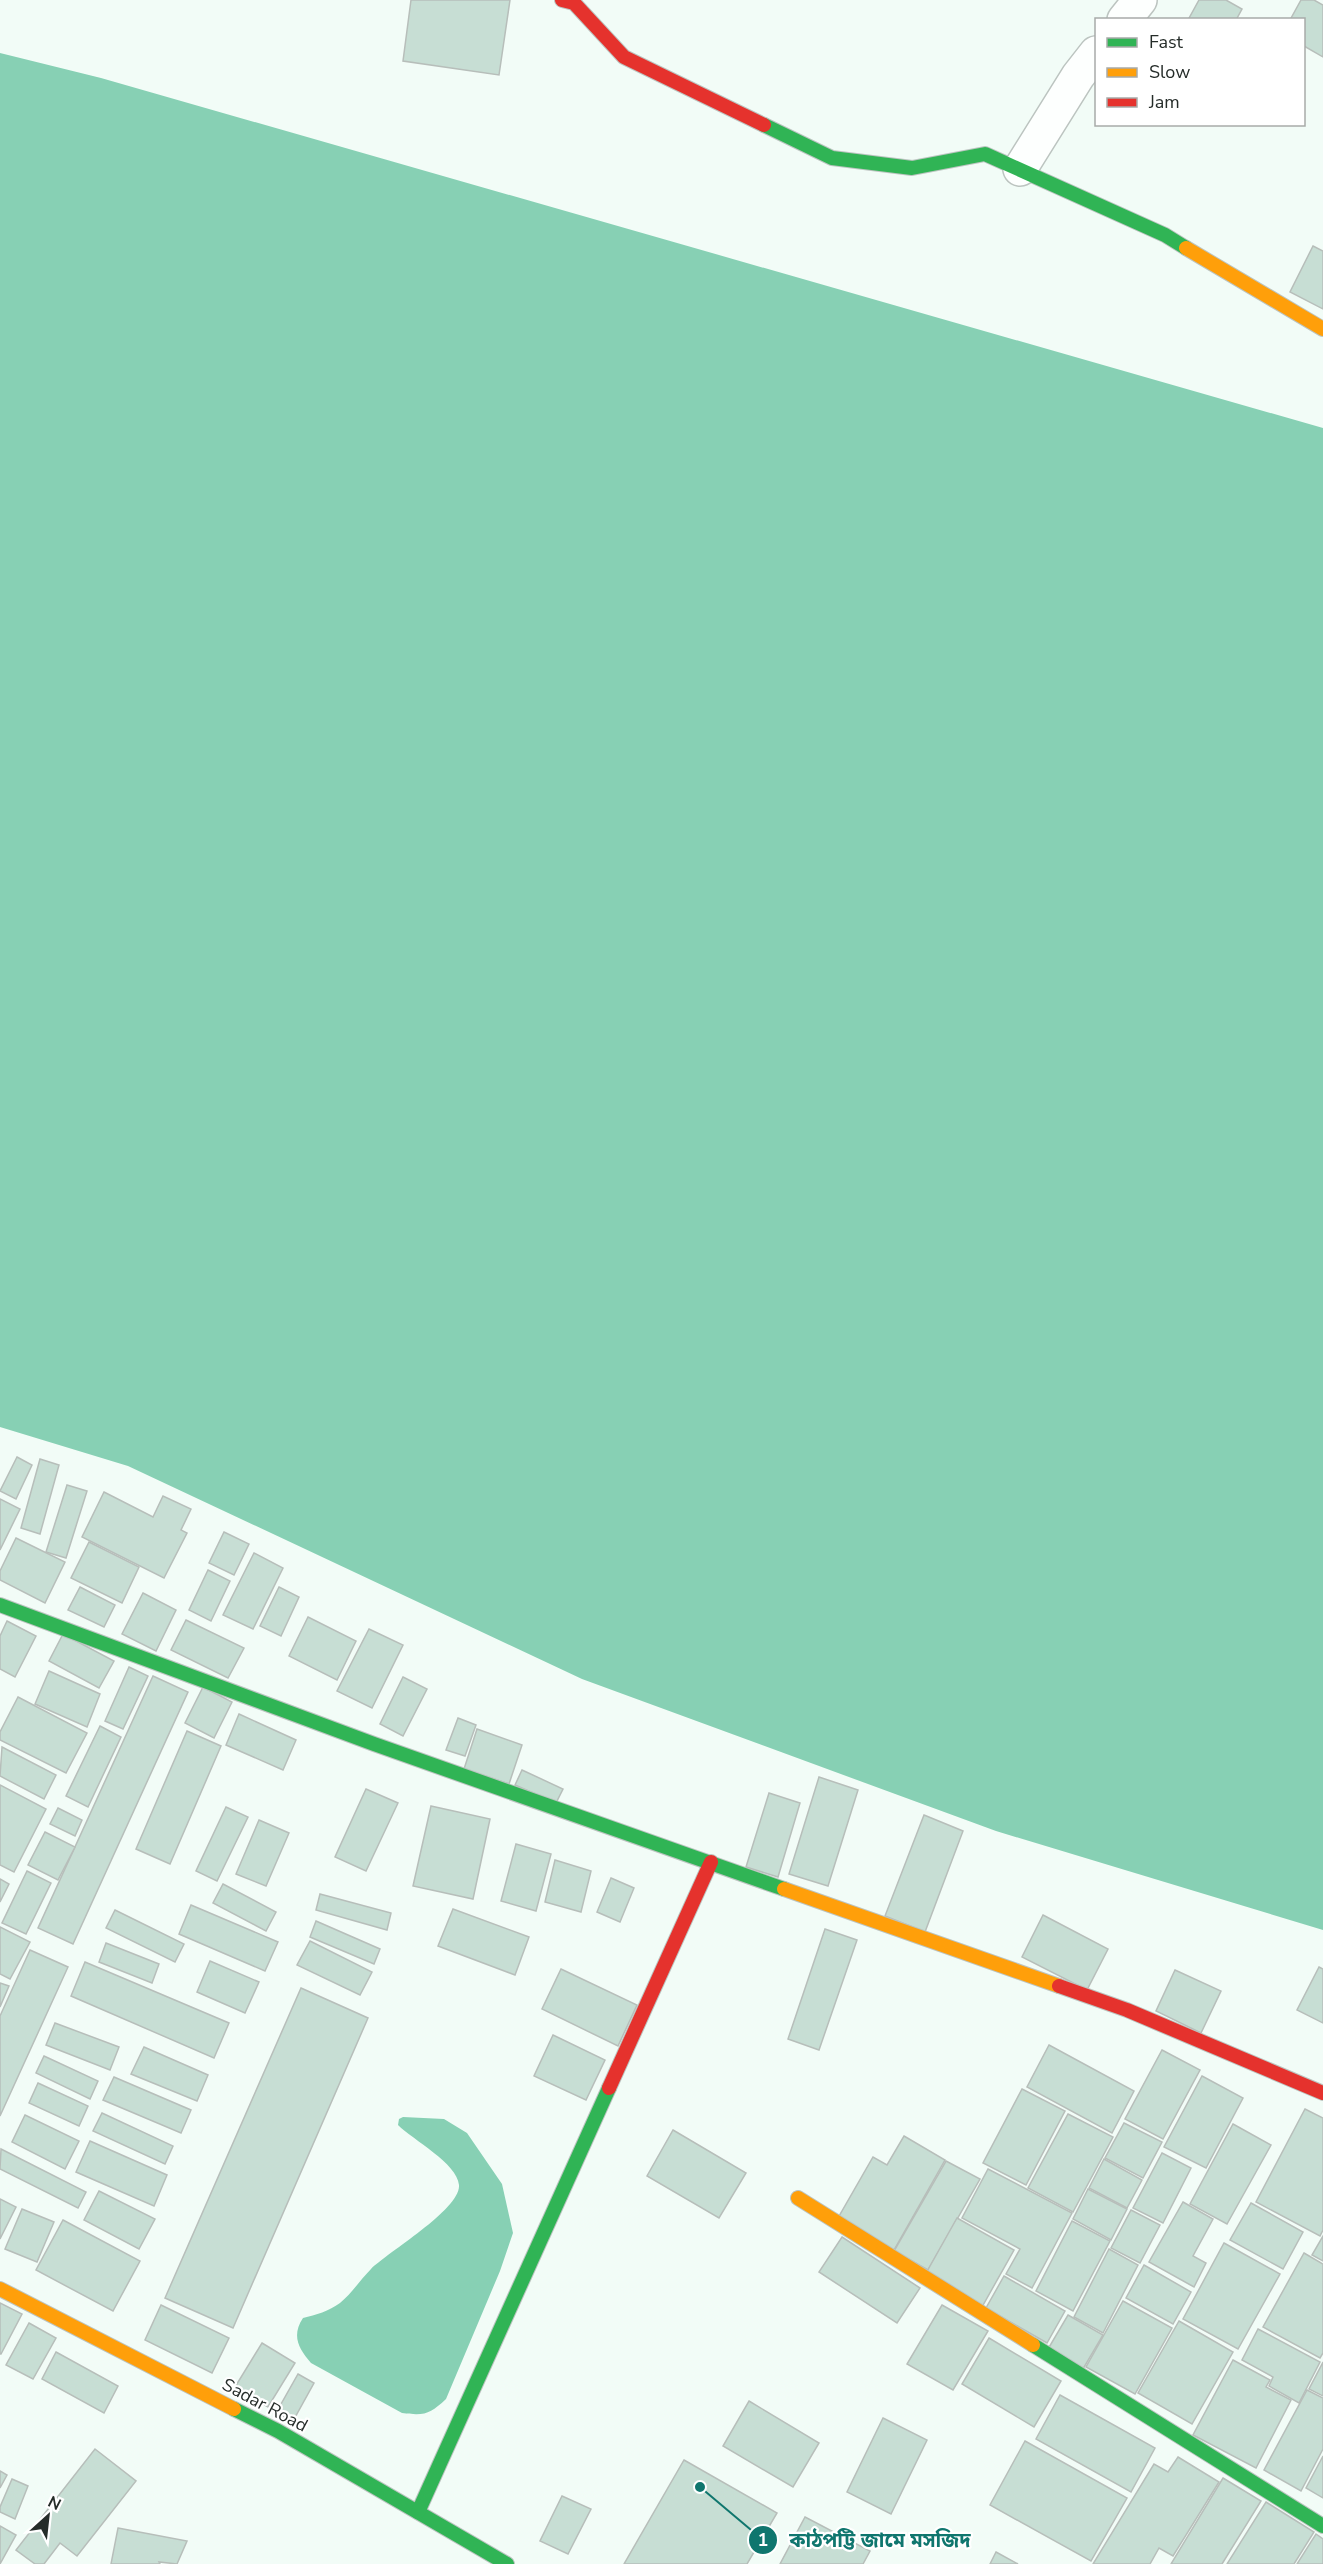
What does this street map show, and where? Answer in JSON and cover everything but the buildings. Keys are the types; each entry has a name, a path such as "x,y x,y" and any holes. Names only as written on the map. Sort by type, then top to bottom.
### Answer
{"street":[{"path":"562,0 574,3 624,57 832,158 912,168 985,154 1165,235 1323,328"},
{"path":"1126,18 1140,0"},
{"path":"1020,169 1078,76 1095,54"},
{"path":"0,1605 374,1744 1127,2010 1323,2093"},
{"path":"418,2512 711,1862"},
{"path":"798,2198 1323,2526"},
{"name":"Sadar Road","path":"0,2289 278,2431 507,2564"}],"shaded area":[{"path":"0,53 101,78 1323,428 1323,1930 996,1831 582,1679 128,1466 0,1427"},
{"path":"403,2117 444,2119 467,2133 502,2184 513,2233 500,2271 446,2399 427,2413 416,2414 402,2413 311,2363 303,2353 297,2336 303,2318 340,2303 380,2261 437,2218 456,2195 459,2185 451,2168 398,2125 399,2119"}],"traffic: fast":[{"path":"764,125 832,158 912,168 985,154 1165,235 1186,248"},
{"path":"0,1605 374,1744 784,1889"},
{"path":"418,2512 609,2088"},
{"path":"1033,2345 1323,2526"},
{"path":"234,2409 278,2431 507,2564"}],"traffic: slow":[{"path":"1186,248 1323,329"},
{"path":"784,1889 1059,1986"},
{"path":"798,2198 1033,2345"},
{"path":"0,2289 234,2409"}],"traffic: jam":[{"path":"562,0 574,3 624,57 764,125"},
{"path":"609,2088 711,1862"},
{"path":"1059,1986 1127,2010 1323,2093"}],"place":[{"name":"কাঠপট্টি জামে মসজিদ","path":"700,2487"}]}
